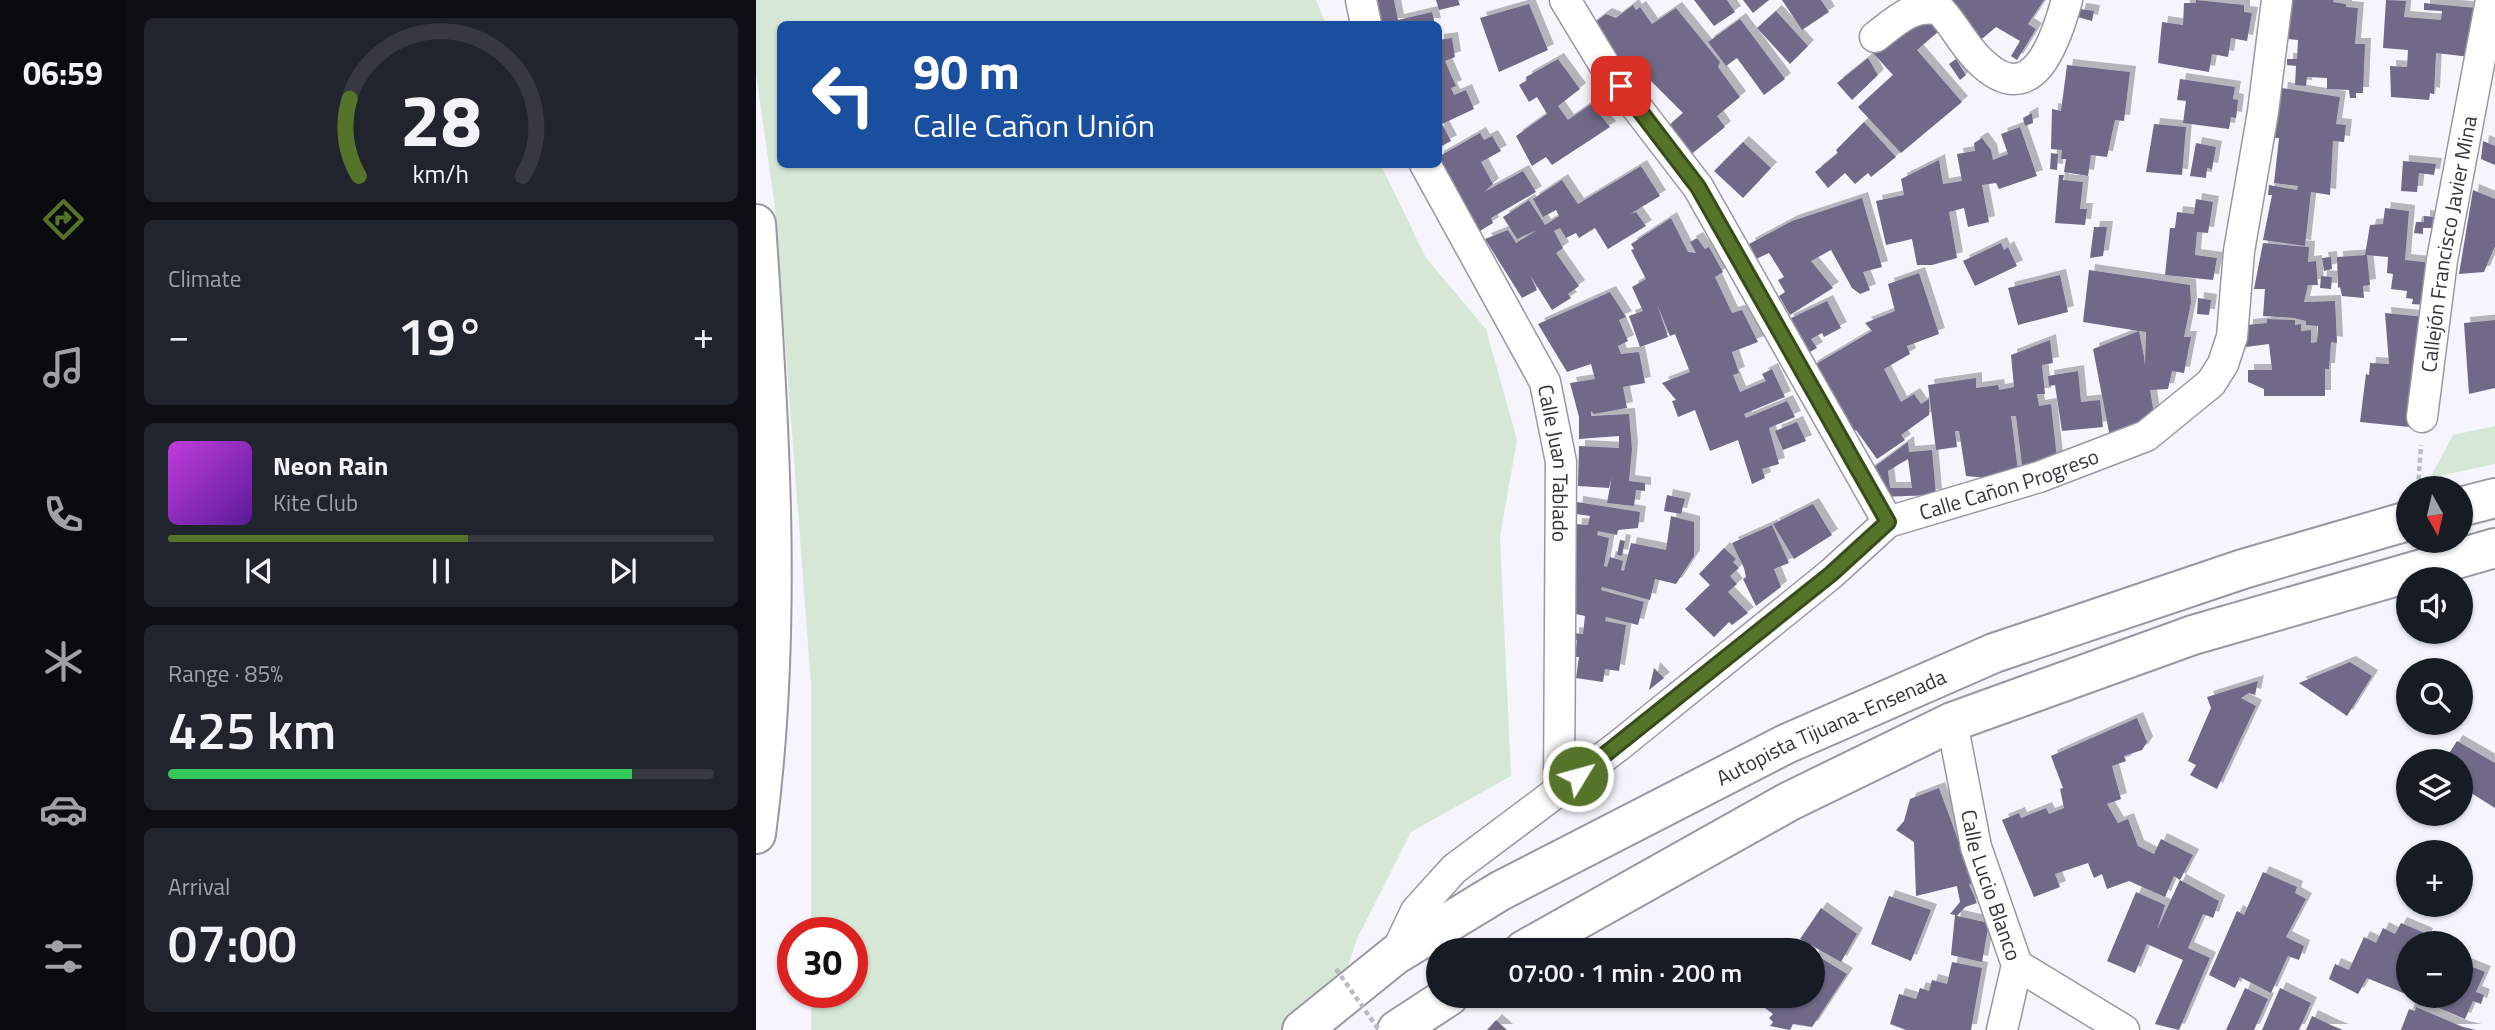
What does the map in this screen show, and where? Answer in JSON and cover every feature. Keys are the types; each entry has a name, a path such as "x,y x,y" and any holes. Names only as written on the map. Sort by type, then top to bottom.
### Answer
{"main road":[{"path":"756,224 770,496 770,647 765,771 756,834"},
{"path":"2473,504 2495,498"},
{"name":"Autopista Tijuana-Ensenada","path":"1302,1030 1395,956 1500,891 1617,828 1786,744 1994,653 2243,569 2396,524"},
{"path":"1545,938 1788,802 1952,722 2193,635 2491,549"},
{"path":"1397,1030 1431,1008"}],"street":[{"path":"1361,0 1365,21"},
{"path":"1565,0 1605,66 1698,187 1888,522"},
{"path":"1875,37 1920,7 1940,10 1979,61 2002,78 2015,81 2026,78 2045,58 2067,0"},
{"name":"Calle Cañon Progreso","path":"1395,956 1416,911 1454,869 1559,791 1831,574 1888,522 2039,477 2146,436 2211,383 2223,364 2232,337 2239,251 2263,112 2277,0"},
{"name":"Callejón Francisco Javier Mina","path":"2422,416 2442,260 2488,43 2491,0"},
{"name":"Calle Juan Tablado","path":"1426,168 1545,382 1561,462 1559,791"},
{"name":"Calle Lucio Blanco","path":"1952,722 1976,848 2017,965 2124,1030"},
{"path":"2002,1030 2017,965"}],"path":[{"path":"2419,476 2422,416"},
{"path":"1336,969 1379,1030"}],"green space":[{"path":"756,0 1316,0 1325,21 777,21 777,168 1382,168 1426,258 1486,329 1517,440 1500,537 1511,776 1411,832 1357,939 1327,1030 811,1030 811,1008 868,1008 868,917 811,917 811,684 775,208 756,74"},
{"path":"2495,426 2495,464 2431,476 2453,435"}],"building":[{"path":"1368,0 1394,0 1398,20 1432,12 1434,21 1377,21"},
{"path":"1436,0 1458,0 1460,5 1439,10"},
{"path":"1694,0 1727,0 1735,12 1714,26"},
{"path":"1743,0 1769,0 1753,13"},
{"path":"1782,0 1821,0 1829,12 1802,30"},
{"path":"1948,0 2044,0 2028,24 2036,29 2017,60 2011,56 2020,41 1996,27 1977,43"},
{"path":"2196,0 2244,5 2244,12 2252,13 2247,41 2231,38 2228,57 2212,54 2209,72 2158,63 2162,22 2183,25 2184,3 2196,3"},
{"path":"2293,0 2334,0 2333,2 2346,4 2346,7 2358,8 2355,44 2365,44 2363,93 2356,93 2356,98 2350,98 2349,90 2327,89 2327,78 2307,77 2306,86 2295,85 2296,66 2287,65 2287,59 2297,59 2298,40 2288,39"},
{"path":"2386,0 2406,1 2404,17 2441,20 2442,11 2424,10 2424,3 2476,8 2470,57 2436,53 2434,94 2430,93 2429,100 2391,97 2390,66 2407,67 2408,50 2383,48"},
{"path":"1529,4 1548,50 1499,72 1480,18"},
{"path":"1633,5 1636,10 1640,7 1652,24 1676,8 1720,62 1718,67 1740,97 1717,116 1725,127 1689,156 1666,128 1683,113 1640,70 1628,79 1590,26 1606,14 1616,18"},
{"path":"2080,9 2094,11 2092,21 2078,17"},
{"path":"1776,11 1808,46 1790,64 1757,28"},
{"path":"1924,11 1938,32 1917,50 1962,102 1901,153 1858,107 1893,75 1873,53"},
{"path":"1740,19 1785,79 1764,95 1737,58 1726,66 1708,42"},
{"path":"1452,38 1455,57 1445,61 1456,86 1451,88 1454,95 1466,90 1474,109 1442,124 1442,39"},
{"path":"1868,58 1878,75 1852,100 1837,83"},
{"path":"1558,59 1580,89 1558,106 1568,120 1591,104 1610,127 1552,165 1546,157 1532,166 1516,136 1547,114 1537,97 1529,102 1519,85 1527,80 1526,77"},
{"path":"1956,59 1966,75 1960,80 1949,64"},
{"path":"2067,65 2130,72 2124,121 2115,120 2107,157 2091,155 2088,176 2064,172 2066,159 2061,159 2062,150 2051,149 2052,109 2061,111"},
{"path":"2180,79 2235,87 2233,99 2238,100 2236,118 2231,117 2229,129 2183,123 2186,101 2177,100"},
{"path":"2282,88 2340,97 2336,124 2346,125 2344,142 2333,141 2330,195 2311,192 2305,246 2263,240 2272,195 2268,195 2269,185 2297,190 2298,186 2274,183 2279,138 2275,138"},
{"path":"2032,113 2033,123 2025,126 2023,118"},
{"path":"1864,122 1896,157 1871,177 1868,173 1855,184 1845,173 1828,188 1815,172 1838,153 1836,150"},
{"path":"1442,124 1451,141 1442,146"},
{"path":"2154,124 2186,127 2182,175 2146,172"},
{"path":"2020,127 2037,176 1999,189 1996,183 1982,185 1989,222 1968,227 1964,208 1949,212 1957,258 1932,265 1917,265 1912,239 1886,245 1876,201 1904,195 1901,179 1939,160 1943,184 1962,181 1957,154 1975,151 1974,143 1982,138 1991,150 1993,160 2008,154 2001,134"},
{"path":"1480,133 1484,140 1492,136 1501,151 1481,162 1493,184 1484,192 1523,171 1536,192 1491,218 1493,223 1480,231 1440,168 1442,168 1442,155"},
{"path":"2483,141 2495,146 2495,165 2481,159"},
{"path":"1743,142 1771,168 1743,198 1714,171"},
{"path":"2196,143 2216,147 2212,169 2207,168 2206,178 2190,176"},
{"path":"2051,153 2058,154 2057,170 2050,169"},
{"path":"2403,161 2436,164 2434,175 2419,173 2417,192 2401,191"},
{"path":"1641,166 1660,196 1630,214 1636,212 1646,226 1608,249 1595,228 1579,238 1576,233 1566,238 1560,228 1554,231 1563,248 1556,253 1579,286 1568,294 1571,298 1552,310 1530,275 1537,290 1522,298 1485,239 1508,230 1516,243 1537,230 1517,239 1503,217 1529,200 1545,225 1559,216 1556,210 1543,217 1533,199 1562,180 1578,204"},
{"path":"2059,175 2064,175 2063,180 2083,182 2080,209 2087,209 2085,225 2055,223"},
{"path":"2473,190 2495,199 2495,246 2484,272 2459,274"},
{"path":"1862,198 1882,267 1863,272 1870,290 1860,294 1852,288 1831,250 1811,261 1833,288 1790,315 1779,296 1785,292 1778,280 1784,277 1769,253 1756,259 1749,244 1792,221"},
{"path":"2196,199 2213,202 2208,233 2197,232 2195,255 2217,258 2213,280 2165,275 2170,228 2175,228 2177,212 2194,214"},
{"path":"2385,208 2409,211 2405,260 2443,264 2439,306 2412,304 2413,299 2406,298 2407,291 2391,289 2393,274 2387,273 2388,257 2365,255 2370,225 2383,224"},
{"path":"2424,216 2433,217 2432,228 2423,228 2423,234 2414,233 2416,222 2424,222"},
{"path":"1671,218 1688,252 1696,253 1690,242 1697,238 1705,249 1709,247 1723,272 1715,277 1732,313 1742,310 1758,342 1732,352 1739,373 1733,375 1740,392 1766,381 1762,374 1772,369 1785,397 1744,414 1746,418 1787,401 1795,417 1769,428 1779,464 1762,469 1765,478 1752,484 1738,440 1710,451 1695,410 1678,417 1672,401 1676,400 1662,383 1690,372 1675,334 1670,336 1657,304 1668,337 1640,347 1629,316 1643,311 1632,287 1646,279 1631,250 1634,249 1631,244"},
{"path":"2094,227 2107,227 2103,256 2090,258"},
{"path":"2001,243 2004,250 2008,247 2017,266 1975,286 1963,261"},
{"path":"2263,243 2309,247 2308,262 2316,261 2318,285 2308,285 2304,302 2335,301 2337,343 2331,342 2329,369 2325,369 2325,396 2264,396 2264,389 2248,382 2248,370 2272,370 2269,344 2246,347 2247,325 2267,323 2267,319 2295,320 2295,325 2301,324 2301,331 2311,330 2311,343 2317,342 2318,326 2306,325 2306,321 2294,318 2263,316 2265,289 2254,289"},
{"path":"2367,255 2370,285 2363,286 2364,298 2342,296 2340,287 2338,288 2337,257"},
{"path":"2331,257 2332,269 2324,271 2322,258"},
{"path":"2089,270 2190,285 2191,303 2184,337 2191,337 2184,373 2172,371 2168,389 2150,390 2154,414 2148,420 2110,437 2093,349 2139,331 2083,322","holes":["2139,331 2146,332 2145,366"]},
{"path":"1919,273 1939,334 1907,346 1910,354 1884,369 1901,402 1914,394 1921,404 1929,399 1929,415 1901,435 1905,440 1877,459 1856,430 1851,434 1811,367 1872,331 1865,323 1895,311 1888,284"},
{"path":"2060,275 2068,312 2018,325 2008,288"},
{"path":"2321,276 2332,277 2331,289 2320,288"},
{"path":"1610,292 1626,317 1619,320 1628,341 1618,346 1621,354 1639,352 1645,383 1623,387 1627,408 1594,414 1591,411 1591,416 1629,414 1632,449 1629,481 1645,483 1645,491 1636,490 1634,506 1607,503 1612,476 1609,488 1578,486 1579,446 1619,448 1619,436 1579,439 1579,417 1570,383 1595,379 1591,364 1567,372 1538,324"},
{"path":"2198,298 2211,300 2209,315 2197,314"},
{"path":"1827,301 1841,328 1824,337 1822,333 1811,339 1817,348 1804,355 1787,320"},
{"path":"2385,313 2434,318 2409,427 2360,422 2366,374 2369,375 2370,363 2389,364"},
{"path":"2495,320 2495,388 2469,394 2464,323"},
{"path":"2050,340 2053,363 2042,365 2045,394 2037,394 2039,406 2051,404 2057,459 2022,465 2016,416 2011,416 2018,471 1988,478 1966,476 1959,431 1955,431 1957,447 1936,450 1928,385 1976,378 1976,388 1998,385 1999,390 2014,387 2011,355"},
{"path":"2078,371 2081,402 2100,400 2103,427 2062,431 2055,385 2049,386 2048,376"},
{"path":"1797,422 1806,441 1783,450 1775,431"},
{"path":"1908,442 1909,452 1932,450 1936,495 1878,497 1866,473","holes":["1908,459 1912,488 1890,488 1888,471"]},
{"path":"1667,495 1685,499 1681,514 1664,511"},
{"path":"1577,502 1640,512 1638,528 1618,530 1617,535 1598,531 1597,535 1609,538 1604,566 1607,567 1610,557 1623,561 1621,570 1624,571 1631,543 1666,550 1671,516 1694,522 1694,556 1676,584 1655,579 1650,600 1602,587 1601,590 1644,602 1638,625 1606,617 1605,621 1626,625 1619,671 1605,669 1603,682 1576,678 1579,657 1575,657 1577,640 1573,640 1573,633 1583,634 1585,616 1571,613 1576,524 1588,525 1590,516 1576,514"},
{"path":"1813,504 1832,535 1794,559 1773,524"},
{"path":"1772,525 1789,563 1774,569 1781,587 1756,606 1743,579 1746,577 1744,568 1732,543"},
{"path":"1620,540 1625,541 1622,556 1617,555"},
{"path":"1724,548 1736,559 1733,562 1739,568 1730,576 1737,584 1728,592 1748,613 1732,625 1729,622 1714,637 1685,609 1710,585 1699,574"},
{"path":"2350,662 2372,676 2347,716 2299,683"},
{"path":"1654,668 1664,678 1649,690"},
{"path":"2258,681 2255,695 2249,693 2241,698 2256,706 2217,789 2190,775 2196,765 2188,761 2211,708 2207,697"},
{"path":"2137,718 2147,742 2142,750 2124,756 2126,761 2112,766 2121,799 2107,804 2118,823 2128,819 2138,846 2154,854 2161,839 2193,855 2180,880 2174,876 2165,897 2129,881 2107,889 2102,874 2094,878 2088,863 2055,874 2060,887 2034,897 2002,820 2019,813 2021,818 2046,808 2049,814 2064,808 2060,789 2063,788 2051,756"},
{"path":"2457,741 2471,749 2452,749"},
{"path":"2473,750 2495,763 2495,808 2473,794"},
{"path":"1939,788 1974,883 1969,884 1977,903 1965,907 1957,916 1989,923 1982,962 1951,955 1955,915 1950,914 1960,902 1957,886 1916,896 1914,842 1896,830 1904,821 1910,799"},
{"path":"2263,872 2297,887 2295,893 2306,899 2286,937 2304,946 2299,960 2288,956 2271,993 2240,977 2235,988 2209,975 2237,911 2244,915"},
{"path":"2180,880 2219,901 2213,918 2203,914 2188,948 2210,958 2179,1030 2155,1024 2183,960 2147,944 2135,973 2107,961 2136,892 2165,905 2157,930"},
{"path":"1889,896 1931,910 1911,961 1871,944"},
{"path":"1821,908 1857,934 1841,962 1825,953 1825,938 1801,938"},
{"path":"2401,923 2420,931 2397,931"},
{"path":"2383,928 2395,934 2396,990 2367,978 2358,994 2329,979 2335,964 2349,970 2364,937 2376,943"},
{"path":"1825,960 1847,974 1825,1007"},
{"path":"1952,962 1982,968 1971,1030 1906,1030 1890,1024 1899,994 1916,999 1920,988 1929,991 1932,980 1947,984"},
{"path":"2473,967 2485,972 2476,992 2484,995 2481,1004 2473,1001"},
{"path":"2245,988 2268,999 2254,1030 2226,1030"},
{"path":"2280,988 2311,1003 2299,1030 2262,1030"},
{"path":"1765,1008 1825,1008 1812,1027 1793,1024 1790,1030 1770,1026 1773,1022 1769,1018 1773,1014"},
{"path":"2418,1008 2476,1030 2401,1030 2409,1009 2415,1011"},
{"path":"2439,1008 2470,1008 2465,1019"},
{"path":"2312,1016 2333,1026 2343,1030 2306,1030"},
{"path":"1496,1020 1507,1030 1487,1030"}],"route":[{"path":"1578,776 1831,574 1888,522 1698,187 1621,86"}]}
